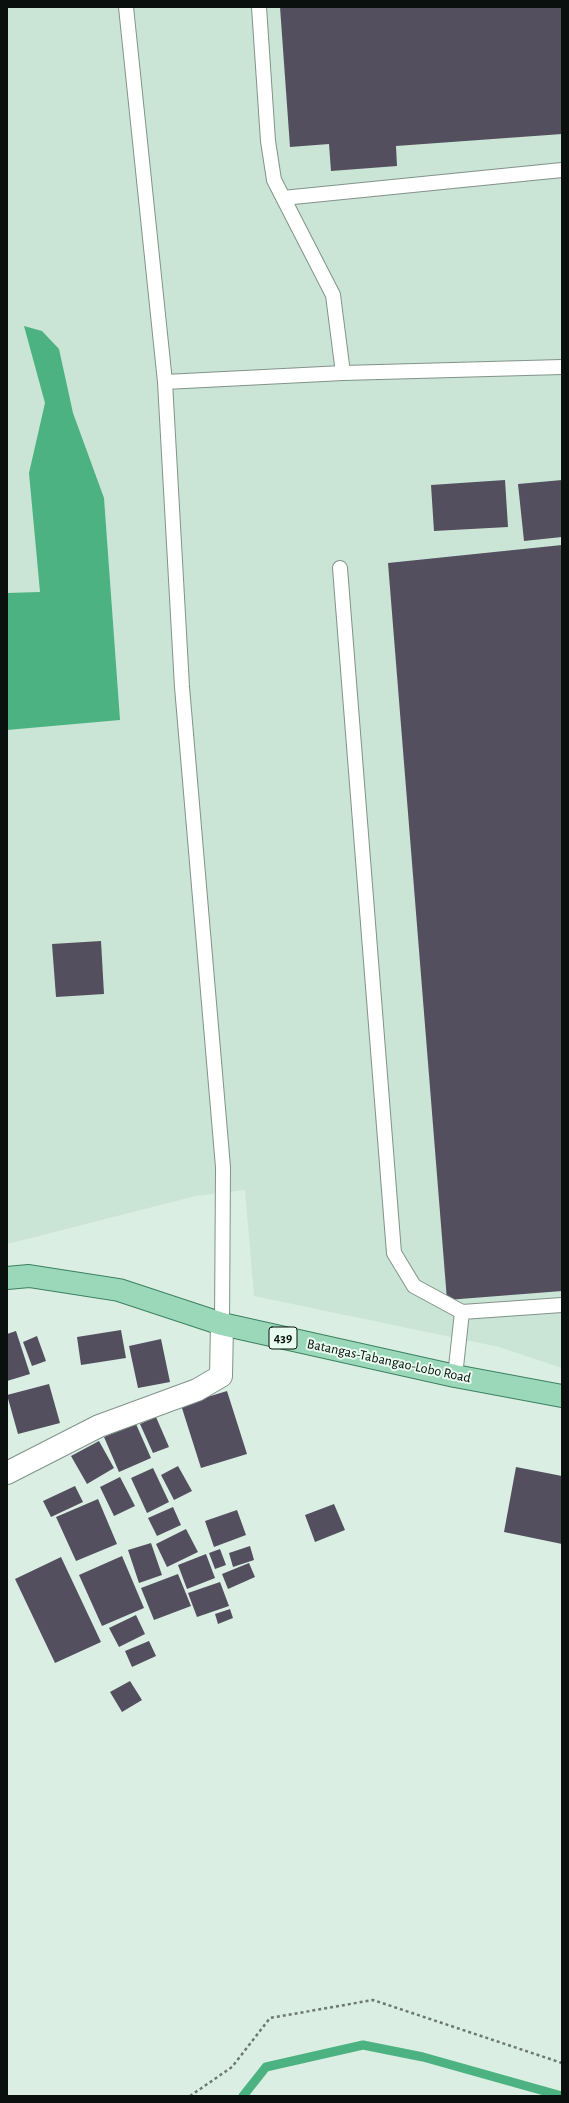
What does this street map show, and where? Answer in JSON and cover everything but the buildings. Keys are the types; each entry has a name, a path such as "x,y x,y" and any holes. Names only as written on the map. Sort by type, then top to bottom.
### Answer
{"main road":[{"name":"Batangas-Tabangao-Lobo Road","path":"7,1278 29,1276 119,1290 222,1324 455,1376 562,1396"}],"street":[{"path":"7,1473 99,1426 197,1390 221,1376 222,1324"}],"lane":[{"path":"126,7 165,382 182,687 223,1167 222,1324"},
{"path":"259,7 268,141 274,180 333,295 343,373"},
{"path":"283,198 562,170"},
{"path":"165,382 343,373 562,366"},
{"path":"340,568 394,1253 414,1286 462,1312 562,1306"},
{"path":"455,1376 462,1312"}],"path":[{"path":"190,2096 232,2066 270,2018 373,2000 562,2063"}],"shaded area":[{"path":"7,7 562,7 562,1368 499,1347 254,1296 245,1190 196,1196 7,1244"},
{"path":"24,326 42,331 59,349 73,413 104,498 120,720 7,730 7,593 40,592 29,473 45,403"}],"waterway":[{"path":"243,2096 266,2067 363,2045 423,2057 562,2096"}]}
